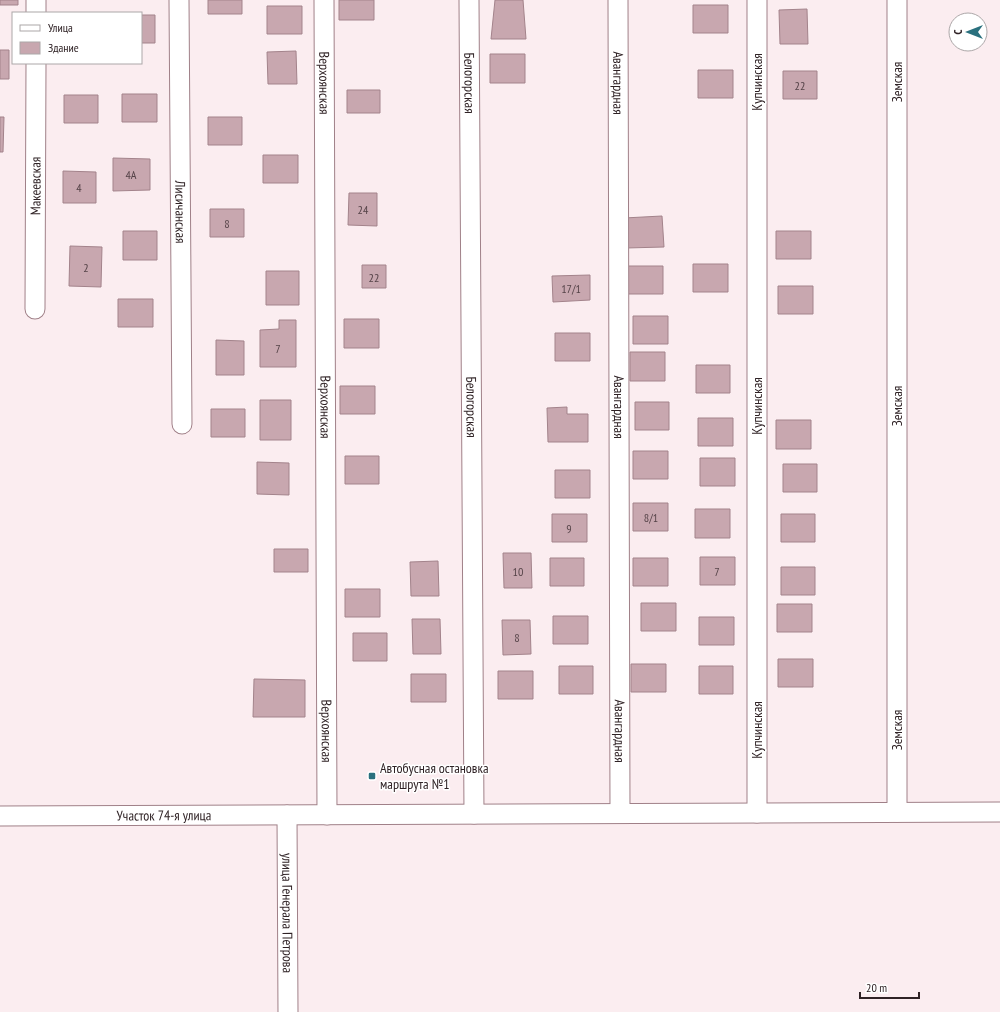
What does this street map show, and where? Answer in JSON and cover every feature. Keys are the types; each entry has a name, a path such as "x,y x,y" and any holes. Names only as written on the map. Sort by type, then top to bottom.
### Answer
{"street":[{"path":"36,0 36,12"},
{"name":"Лисичанская","path":"179,0 182,424"},
{"name":"Верхоянская","path":"324,0 327,814"},
{"name":"Белогорская","path":"469,0 474,814"},
{"name":"Авангардная","path":"618,0 620,813"},
{"name":"Купчинская","path":"757,0 757,813"},
{"name":"Земская","path":"896,0 896,812"},
{"name":"Макеевская","path":"35,309 36,64"},
{"name":"Участок 74-я улица","path":"0,816 1000,812"},
{"name":"улица Генерала Петрова","path":"287,815 288,1012"}],"building":[{"path":"0,0 18,0 18,5 0,5"},
{"path":"208,0 242,0 242,14 208,14"},
{"path":"339,0 374,0 374,20 339,20"},
{"path":"495,0 523,0 526,39 491,39"},
{"path":"693,5 728,5 728,33 693,33"},
{"path":"267,6 302,6 302,34 267,34"},
{"path":"807,9 808,44 780,44 779,10"},
{"path":"142,15 155,15 155,43 142,43"},
{"path":"0,50 9,50 9,79 0,79"},
{"path":"296,51 297,84 268,84 267,52"},
{"path":"490,54 525,54 525,83 490,83"},
{"path":"698,70 733,70 733,98 698,98"},
{"path":"783,71 817,71 817,99 783,99"},
{"path":"347,90 380,90 380,113 347,113"},
{"path":"122,94 157,94 157,122 122,122"},
{"path":"64,95 98,95 98,123 64,123"},
{"path":"0,117 4,117 3,152 0,152"},
{"path":"208,117 242,117 242,145 208,145"},
{"path":"263,155 298,155 298,183 263,183"},
{"path":"113,158 150,159 150,190 113,191"},
{"path":"63,171 96,172 96,203 63,203"},
{"path":"349,193 377,193 377,226 348,225"},
{"path":"210,209 244,209 244,237 210,237"},
{"path":"662,216 664,247 626,248 624,218"},
{"path":"123,231 157,231 157,260 123,260"},
{"path":"776,231 811,231 811,259 776,259"},
{"path":"70,246 102,247 101,287 69,286"},
{"path":"693,264 728,264 728,292 693,292"},
{"path":"362,265 386,265 386,288 362,288"},
{"path":"628,266 663,266 663,294 628,294"},
{"path":"266,271 299,271 299,305 266,305"},
{"path":"590,275 590,300 553,302 552,276"},
{"path":"778,286 813,286 813,314 778,314"},
{"path":"118,299 153,299 153,327 118,327"},
{"path":"633,316 668,316 668,344 633,344"},
{"path":"344,319 379,319 379,348 344,348"},
{"path":"279,320 296,320 296,367 260,367 260,330 279,329"},
{"path":"555,333 590,333 590,361 555,361"},
{"path":"216,340 244,341 244,375 216,375"},
{"path":"630,352 665,352 665,381 630,381"},
{"path":"696,365 730,365 730,393 696,393"},
{"path":"340,386 375,386 375,414 340,414"},
{"path":"260,400 291,400 291,440 260,440"},
{"path":"635,402 669,402 669,430 635,430"},
{"path":"567,407 567,414 588,414 588,442 548,442 547,408"},
{"path":"211,409 245,409 245,437 211,437"},
{"path":"698,418 733,418 733,446 698,446"},
{"path":"776,420 811,420 811,449 776,449"},
{"path":"633,451 668,451 668,479 633,479"},
{"path":"345,456 379,456 379,484 345,484"},
{"path":"700,458 735,458 735,486 700,486"},
{"path":"257,462 289,463 289,495 257,494"},
{"path":"783,464 817,464 817,492 783,492"},
{"path":"555,470 590,470 590,498 555,498"},
{"path":"633,503 668,503 668,531 633,531"},
{"path":"695,509 730,509 730,538 695,538"},
{"path":"552,514 587,514 587,542 552,542"},
{"path":"781,514 815,514 815,542 781,542"},
{"path":"274,549 308,549 308,572 274,572"},
{"path":"503,553 531,553 532,588 504,588"},
{"path":"700,557 735,557 735,585 700,585"},
{"path":"550,558 584,558 584,586 550,586"},
{"path":"633,558 668,558 668,586 633,586"},
{"path":"438,561 439,596 411,596 410,562"},
{"path":"781,567 815,567 815,595 781,595"},
{"path":"345,589 380,589 380,617 345,617"},
{"path":"641,603 676,603 676,631 641,631"},
{"path":"777,604 812,604 812,632 777,632"},
{"path":"553,616 588,616 588,644 553,644"},
{"path":"699,617 734,617 734,645 699,645"},
{"path":"412,619 440,619 441,654 413,654"},
{"path":"502,620 530,620 531,654 503,655"},
{"path":"353,633 387,633 387,661 353,661"},
{"path":"778,659 813,659 813,687 778,687"},
{"path":"631,664 666,664 666,692 631,692"},
{"path":"559,666 593,666 593,694 559,694"},
{"path":"699,666 733,666 733,694 699,694"},
{"path":"498,671 533,671 533,699 498,699"},
{"path":"411,674 446,674 446,702 411,702"},
{"path":"254,679 305,680 305,717 253,717"}],"place":[{"name":"Автобусная остановка маршрута №1","path":"372,776"}]}
